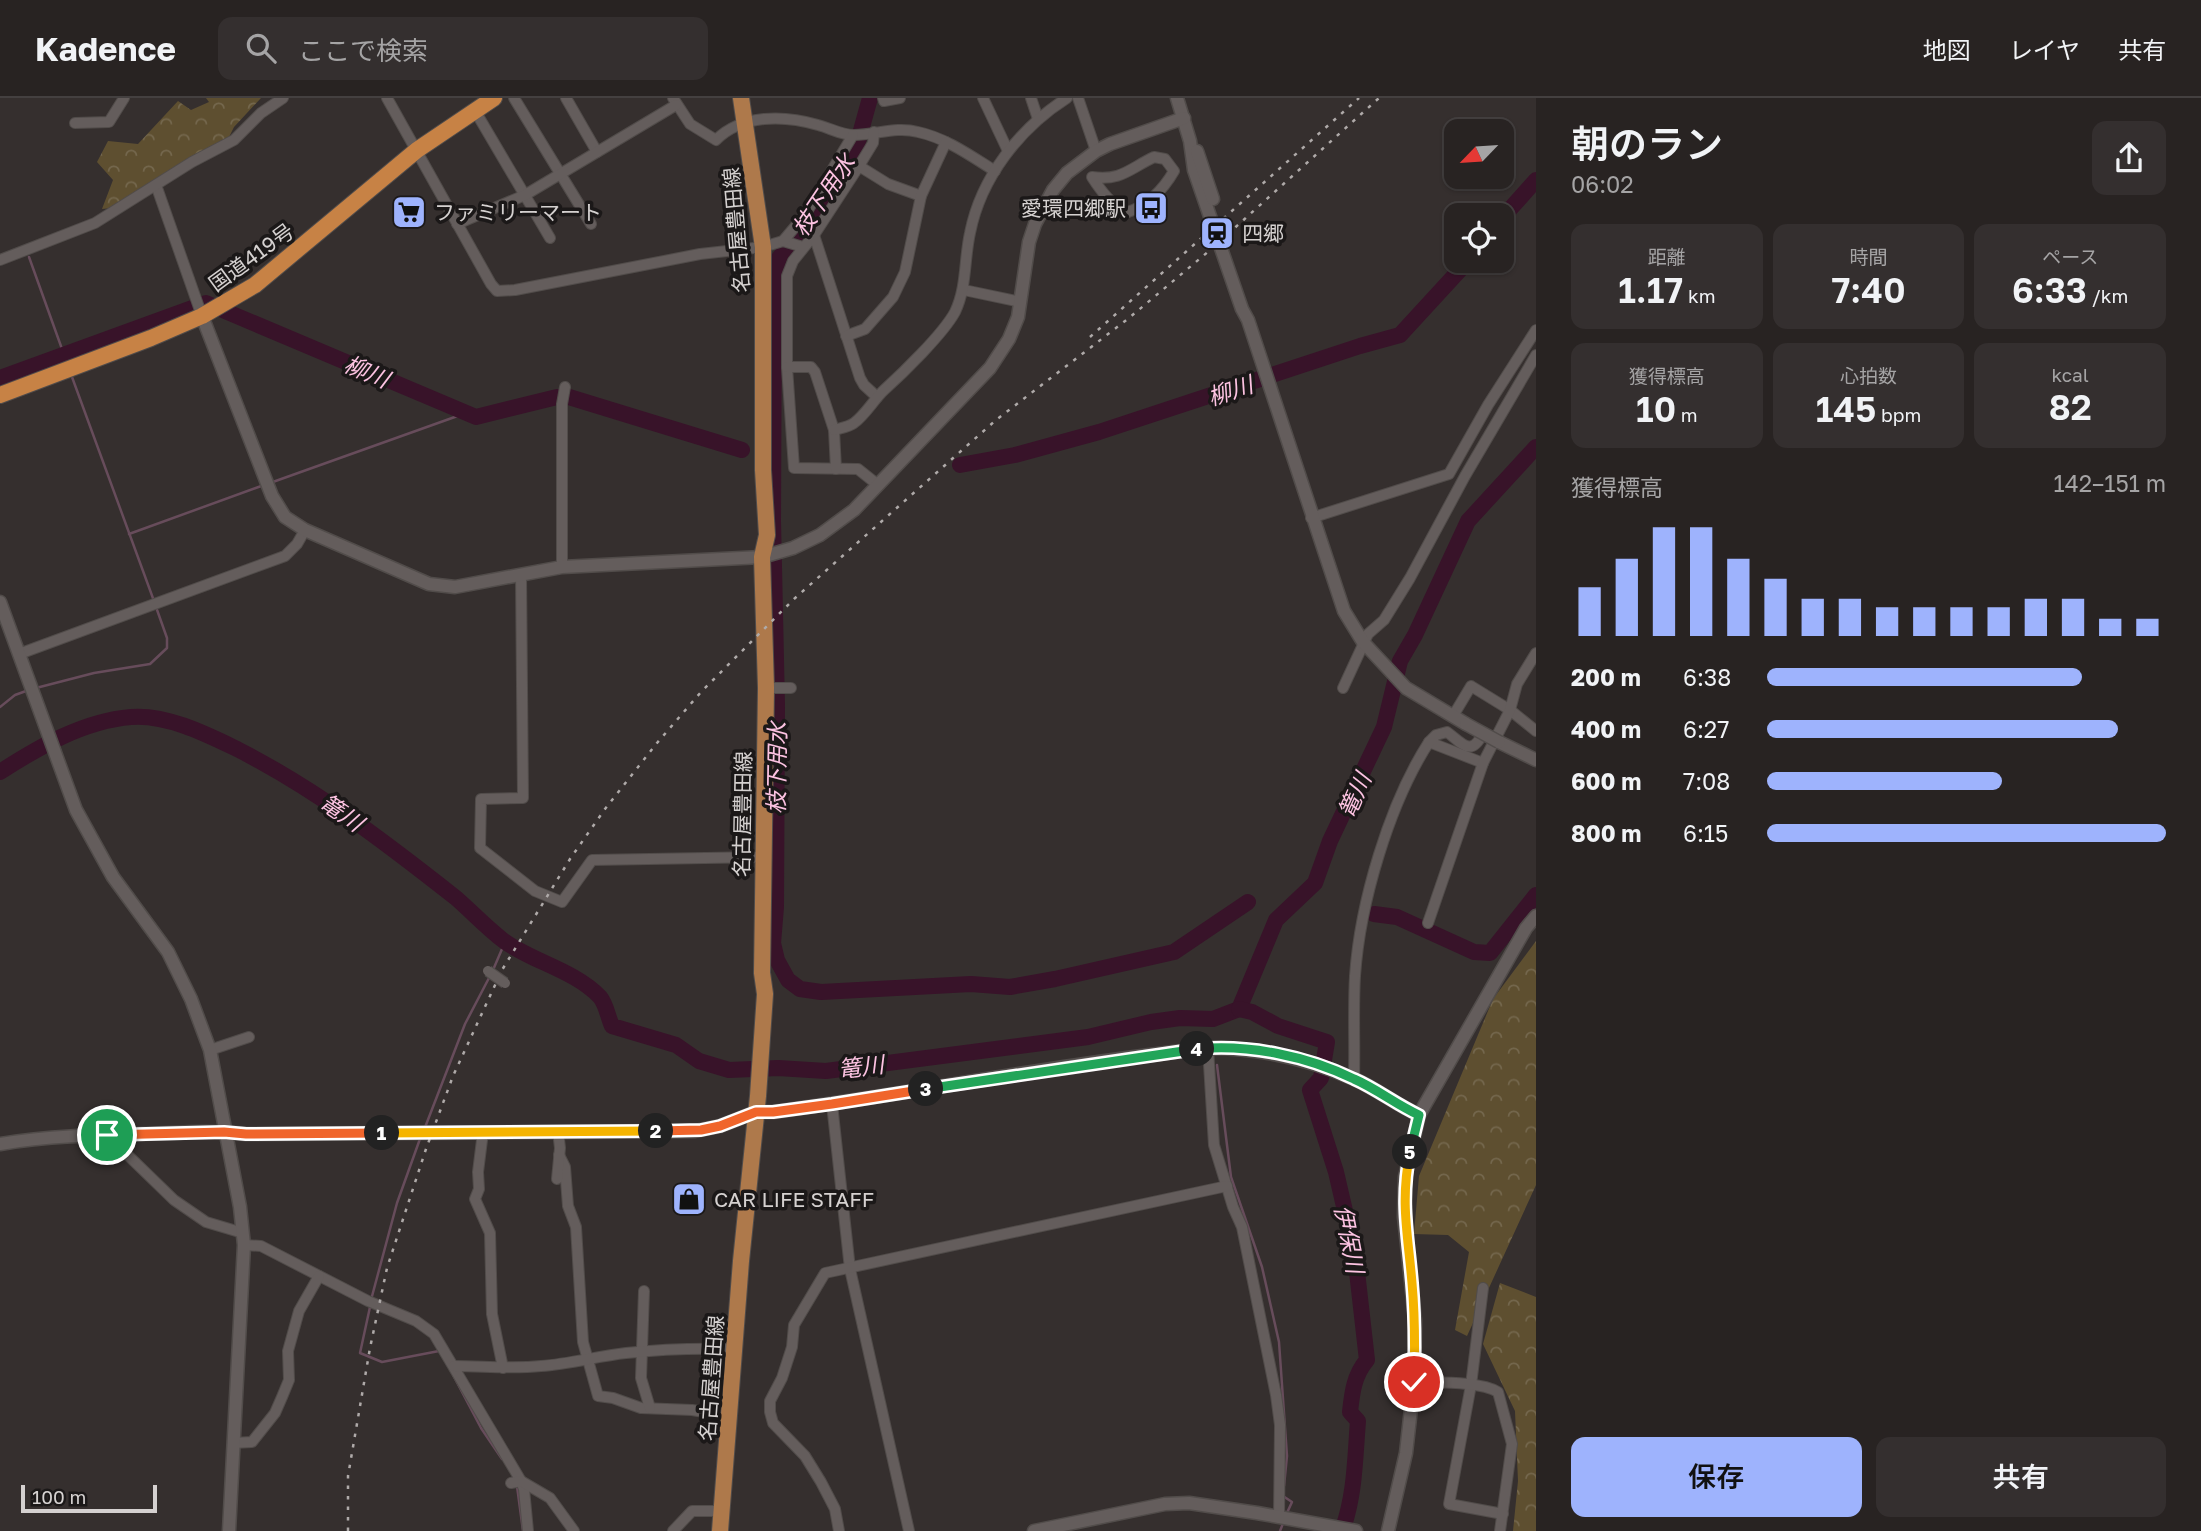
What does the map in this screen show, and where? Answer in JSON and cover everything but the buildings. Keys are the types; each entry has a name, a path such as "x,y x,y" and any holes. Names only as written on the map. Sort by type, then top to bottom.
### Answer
{"highway":[{"name":"国道419号","path":"0,395 152,338 255,285 417,150 485,102"}],"main road":[{"name":"名古屋豊田線","path":"720,1531 765,994 762,973 762,857 768,688 763,470 763,247 741,98"}],"street":[{"path":"75,123 109,122 124,98"},
{"path":"0,260 95,223 234,139 261,113 283,98"},
{"path":"387,98 491,284 501,292 700,254 763,247 784,241 800,246"},
{"path":"514,98 591,224"},
{"path":"566,98 597,152"},
{"path":"883,98 884,101 900,98"},
{"path":"983,98 1008,150"},
{"path":"1031,98 1038,119"},
{"path":"834,430 853,424 908,367 954,313 964,290 970,232 977,207 995,171 1008,150 1038,119 1067,98"},
{"path":"1078,98 1096,151"},
{"path":"1177,98 1190,141 1194,170 1248,320 1311,518 1344,611 1366,645 1406,688 1536,760"},
{"path":"485,102 525,195 551,238"},
{"path":"457,224 525,195 675,102 690,124 716,140 732,126 744,122 799,120 855,135 897,129 909,130 946,142 995,171"},
{"path":"156,185 272,496 285,517 305,530 429,584 455,587 562,568 764,557 793,548 840,523 990,368 1013,331 1021,302 1029,242 1053,190 1096,151 1123,138 1184,118"},
{"path":"872,133 873,143 859,166 814,235 800,246 789,267 786,368 794,468 858,469 878,485"},
{"path":"784,241 805,215 855,135"},
{"path":"846,336 865,329 893,297 905,272 921,196 946,142"},
{"path":"1079,164 1113,202 1128,212 1140,208 1164,187 1174,171 1165,159 1154,157 1118,177 1092,177"},
{"path":"859,166 888,184 921,196"},
{"path":"814,235 861,382 877,397"},
{"path":"964,290 1021,302"},
{"path":"1311,518 1449,474 1488,405 1536,330"},
{"path":"1343,688 1366,645 1368,634 1384,620 1410,578 1465,476 1536,355"},
{"path":"786,368 814,369 834,430 836,469"},
{"path":"562,568 562,403 565,387"},
{"path":"19,654 285,556 298,544 305,530"},
{"path":"521,574 523,798 481,799 481,848 535,891 562,902 592,860 762,857"},
{"path":"0,602 76,810 113,877 168,952 185,982 210,1050 244,1239 229,1531"},
{"path":"1429,923 1483,763 1510,710 1517,684 1536,653"},
{"path":"1454,716 1471,686 1510,710 1536,731"},
{"path":"768,688 788,688"},
{"path":"1354,1079 1355,974 1368,898 1398,804 1429,742 1436,735 1447,732 1463,746 1472,747 1483,733"},
{"path":"1429,742 1483,763"},
{"path":"1388,1531 1406,1453 1414,1382 1415,1320 1404,1217 1405,1177 1419,1115 1536,916"},
{"path":"488,971 505,983"},
{"path":"210,1050 249,1037"},
{"path":"1208,1048 1214,1145 1242,1227 1276,1395 1287,1522"},
{"path":"0,1144 32,1139 224,1132 695,1131 720,1126 757,1104 773,1112 1208,1048 1240,1048 1316,1064 1354,1079 1419,1115"},
{"path":"832,1104 850,1269 909,1531"},
{"path":"557,1179 558,1131"},
{"path":"483,1132 478,1172 479,1189 475,1199 490,1233 492,1314 503,1368"},
{"path":"107,1135 174,1200 206,1222 261,1246 368,1301 416,1321 435,1334 516,1482 524,1489 528,1531"},
{"path":"559,1155 565,1167 569,1209 576,1227 583,1342 598,1396 641,1408 692,1410 729,1416"},
{"path":"839,1531 835,1509 811,1465 773,1423 770,1412 770,1401 782,1378 792,1347 794,1325 825,1273 1227,1186"},
{"path":"233,1443 252,1442 275,1413 289,1380 288,1351 299,1311 319,1276"},
{"path":"1483,1288 1471,1385 1448,1504 1503,1514"},
{"path":"644,1291 642,1378 650,1408"},
{"path":"454,1366 503,1368 587,1361 623,1353 734,1349"},
{"path":"1414,1382 1471,1385 1498,1392 1512,1444 1500,1531"},
{"path":"516,1482 550,1498 574,1531"},
{"path":"1034,1531 1165,1504 1213,1506 1287,1522 1356,1531"},
{"path":"673,1531 692,1511 723,1511"}],"green space":[{"path":"206,98 261,98 234,127 227,141 112,208 102,209 113,180 97,162 108,141 138,144 178,101 191,110 209,102"},
{"path":"1536,941 1536,1185 1467,1336 1455,1330 1469,1252 1448,1235 1414,1234 1419,1176 1493,999"},
{"path":"1500,1283 1536,1297 1536,1531 1513,1531 1518,1481 1515,1411 1483,1344"}],"waterway":[{"name":"枝下用水","path":"870,98 857,145 822,202 779,258 774,277 773,521 777,706 776,907 773,943 777,960 788,980 800,989 821,992 971,984 1010,987 1174,952 1248,902"},
{"name":"柳川","path":"1514,205 1536,180"},
{"path":"29,257 62,349"},
{"name":"柳川","path":"960,465 1015,455 1099,432 1400,335 1457,273"},
{"name":"柳川","path":"0,378 206,303 476,417 557,397 569,397 742,450"},
{"path":"72,377 154,601"},
{"path":"270,483 466,413"},
{"name":"篭川","path":"0,772 62,737 113,719 144,717 199,731 237,749 323,799 456,898 504,941 590,988 602,1000 612,1026 676,1045 699,1061 729,1070 778,1068 826,1071 1088,1037 1180,1018 1213,1019 1239,1009 1276,920 1315,883 1330,841 1384,727 1400,661 1415,635 1468,521 1536,447"},
{"path":"129,534 264,485"},
{"path":"36,688 94,673 150,664 167,648 167,638 156,607"},
{"path":"0,707 15,695 26,691"},
{"name":"枝下用水","path":"1374,914 1397,917 1474,952 1490,953 1536,895"},
{"path":"493,970 505,942"},
{"path":"424,1130 465,1024 490,976"},
{"name":"伊保川","path":"1239,1009 1252,1012 1278,1026 1327,1042 1321,1078 1310,1090 1336,1172 1355,1254 1367,1360 1356,1378 1352,1398 1350,1412 1358,1421 1356,1449 1352,1491 1342,1531"},
{"name":"篭川","path":"1211,1025 1213,1019"},
{"path":"1217,1065 1231,1177 1262,1267 1279,1342 1287,1456 1284,1486"},
{"path":"371,1300 397,1203 421,1136"},
{"path":"370,1307 360,1353 382,1362 439,1351"},
{"path":"451,1371 481,1428 502,1459"},
{"path":"517,1486 523,1531"},
{"path":"1283,1496 1292,1502 1286,1515"},
{"path":"1280,1531 1284,1521"}],"railway":[{"path":"1090,337 1359,98"},
{"path":"348,1531 348,1476 370,1348 387,1268 426,1149 453,1076 502,970 570,859 605,809 701,692 794,599 996,420 1129,318 1209,251 1379,98"}],"place":[{"name":"愛環四郷駅","path":"1151,208"},
{"name":"ファミリーマート","path":"409,212"},
{"name":"四郷","path":"1217,233"},
{"name":"CAR LIFE STAFF","path":"689,1199"}],"route":[{"path":"107,1135 224,1132 695,1131 720,1126 756,1112 884,1097 964,1082 1178,1051 1240,1048 1278,1054 1316,1064 1354,1079 1419,1115 1405,1177 1404,1217 1415,1320 1414,1382"}]}
